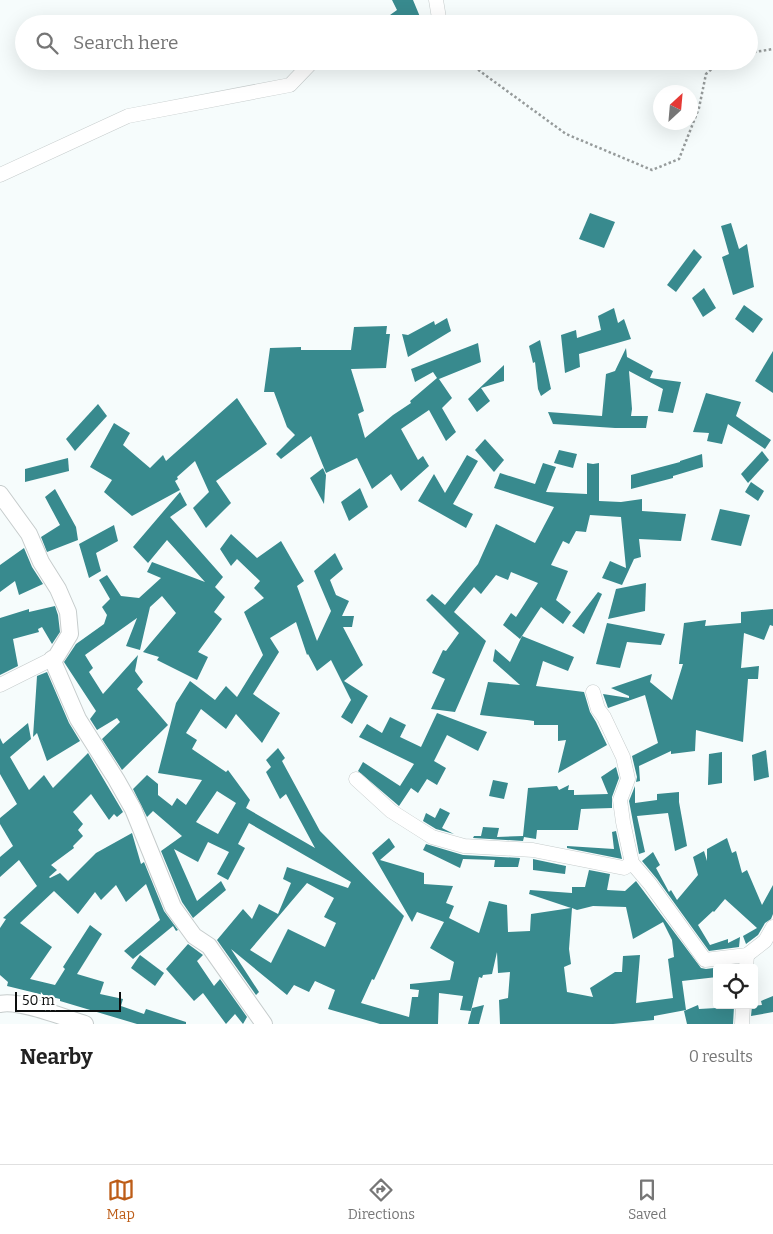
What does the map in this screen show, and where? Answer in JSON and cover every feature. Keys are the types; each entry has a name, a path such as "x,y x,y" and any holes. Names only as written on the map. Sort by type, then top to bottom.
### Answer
{"street":[{"path":"436,0 438,15"},
{"path":"0,175 128,116 290,85 304,70"},
{"path":"0,494 29,534 41,562 58,589 68,612 70,634 52,659 0,685"},
{"path":"52,659 78,719 133,809 173,908 194,936 209,946 264,1024"},
{"path":"593,692 598,708 623,757 628,779 620,800 622,822 632,863 650,884 705,960 747,961 765,941 773,927"},
{"path":"356,779 391,811 432,837 464,846 533,850 624,868 632,863"},
{"path":"0,1004 7,1002 22,1005 84,1024"},
{"path":"742,1024 743,1009"}],"path":[{"path":"758,52 773,49"},
{"path":"478,70 566,134 652,170 679,159 698,108 706,74 711,70"}],"building":[{"path":"392,0 413,0 419,15 390,15 397,10"},
{"path":"590,213 615,222 604,248 579,239"},
{"path":"731,223 739,249 747,244 754,287 733,295 722,257 729,254 721,226"},
{"path":"694,249 702,257 676,292 667,285"},
{"path":"704,288 716,308 703,317 692,298"},
{"path":"744,305 763,319 753,333 735,319"},
{"path":"614,308 618,323 624,319 631,339 579,354 580,367 565,373 561,335 576,330 577,338 601,330 598,316"},
{"path":"447,318 451,331 408,357 402,334 408,335 434,321 435,325"},
{"path":"387,326 386,334 390,334 386,368 351,369 364,411 358,414 365,438 411,403 410,401 437,378 433,372 415,382 411,369 478,343 481,362 439,379 452,398 442,408 456,432 446,441 429,410 401,429 418,460 423,456 429,466 401,491 391,474 372,489 357,458 326,473 311,436 281,459 276,454 295,435 287,427 274,392 264,392 270,348 301,347 301,350 351,350 354,327"},
{"path":"540,340 551,389 541,396 538,389 535,362 533,363 529,346"},
{"path":"626,348 627,357 653,371 650,378 681,382 673,413 658,411 663,389 629,371 631,416 648,416 646,428 553,424 548,412 602,416 606,374 615,371"},
{"path":"773,351 773,393 755,381"},
{"path":"504,365 504,381 481,388 490,401 477,412 468,399"},
{"path":"706,393 741,402 736,416 771,440 765,449 728,424 722,444 707,441 709,433 693,432"},
{"path":"237,398 267,444 216,481 231,503 206,528 193,508 209,492 195,461 177,477 178,479 175,481 180,490 132,516 104,492 112,480 90,467 114,423 130,433 123,445 150,468 163,455 166,461"},
{"path":"98,404 107,416 75,451 66,439"},
{"path":"485,439 504,460 494,472 475,450"},
{"path":"559,450 577,454 573,468 554,463"},
{"path":"762,451 769,460 748,483 741,474"},
{"path":"702,454 703,467 673,476 673,478 631,489 631,475"},
{"path":"467,455 478,461 453,504 473,514 466,528 418,501 434,474 445,493"},
{"path":"68,458 69,471 25,482 25,469"},
{"path":"543,463 556,467 546,492 587,494 587,463 599,463 599,501 621,502 642,499 642,511 686,514 681,541 639,539 641,557 634,559 622,585 602,578 610,561 626,568 621,517 590,515 586,532 576,531 569,544 563,541 551,565 568,571 556,600 571,612 563,624 541,607 520,639 503,625 511,613 516,617 538,583 511,572 508,580 496,575 481,594 474,587 454,612 486,641 455,712 431,709 445,679 432,673 443,650 446,651 459,633 426,600 432,594 445,605 478,564 496,524 535,543 554,507 494,488 500,473 535,484"},
{"path":"323,468 326,475 324,504 310,478"},
{"path":"751,482 764,491 758,501 745,492"},
{"path":"360,488 368,507 349,521 341,502"},
{"path":"55,489 76,527 78,540 47,552 41,537 60,525 45,497"},
{"path":"180,492 187,505 170,517 223,577 215,587 225,597 214,612 222,619 198,652 208,657 197,680 157,660 159,657 143,652 176,613 162,596 150,607 140,650 126,646 137,618 85,655 93,668 89,672 103,694 138,655 135,671 143,682 137,689 168,725 122,770 102,739 120,722 117,718 97,730 90,719 96,711 64,662 76,644 104,624 107,615 102,607 110,599 99,580 107,575 121,596 139,598 161,578 147,572 152,562 205,582 167,540 148,563 133,547"},
{"path":"720,509 750,515 741,546 711,540"},
{"path":"114,525 118,541 96,553 101,571 89,578 79,544"},
{"path":"231,534 257,558 281,541 304,581 297,586 317,641 331,611 314,571 335,553 343,569 330,580 336,595 349,601 342,616 354,616 352,627 343,627 363,665 344,681 368,696 352,724 341,717 351,700 331,660 317,671 307,655 296,622 270,638 279,652 253,694 280,713 262,743 236,714 226,729 201,709 186,733 197,740 192,749 226,772 228,770 250,800 246,808 315,848 286,794 280,799 266,772 271,767 266,760 278,748 285,758 282,761 320,831 404,916 361,1003 409,1017 412,997 418,997 419,990 410,989 410,984 450,980 454,962 430,948 444,922 417,912 412,922 372,853 389,838 395,847 380,860 424,873 424,884 453,886 446,903 454,906 449,918 479,933 489,901 507,905 508,932 530,931 531,914 571,908 529,894 530,890 572,893 572,887 585,887 589,870 610,874 607,890 625,891 636,881 701,968 713,968 713,977 682,981 686,1010 654,1016 654,1020 613,1024 500,1024 499,1000 508,998 510,972 498,973 497,952 492,974 483,975 482,978 479,977 471,1011 460,1010 463,996 439,993 438,1024 380,1024 328,1009 335,990 315,981 309,992 294,985 287,995 231,949 259,992 256,995 217,940 243,909 252,919 259,904 278,914 291,883 283,879 287,867 348,888 351,882 249,823 238,844 245,848 228,880 217,874 229,852 208,842 198,862 174,849 197,901 221,881 226,890 193,918 182,902 161,851 182,836 153,811 147,817 133,789 147,775 158,784 158,795 172,806 177,798 186,805 202,780 158,773 176,703 190,681 215,700 226,686 237,697 263,655 244,612 264,598 254,588 260,581 237,559 231,566 220,549","holes":["217,791 236,803 218,834 196,822","307,883 334,898 324,917 336,923 325,947 288,929 271,963 250,950","593,906 626,907 633,939 663,922 672,940 674,957 668,959 673,998 636,1003 640,955 623,956 622,972 615,972 590,988 593,997 567,992 564,967 571,964 569,949 572,908 577,910"]},
{"path":"24,548 32,567 43,584 19,595 15,581 0,592 0,565"},
{"path":"646,583 645,611 608,619 616,589"},
{"path":"598,592 602,594 584,634 572,626"},
{"path":"55,606 60,632 52,644 42,627 38,629 39,632 13,639 18,666 0,675 0,618 29,609 29,612"},
{"path":"773,609 773,626 770,625 764,640 744,633 741,668 759,666 758,679 748,679 743,742 696,730 695,751 671,754 671,751 639,766 640,781 636,782 637,777 632,756 658,743 645,695 608,708 603,694 629,698 629,696 611,688 652,674 650,682 672,700 683,664 679,664 684,623 706,620 705,626 741,623 741,612"},
{"path":"607,623 665,634 661,645 627,642 620,668 596,664"},
{"path":"522,636 574,657 568,671 543,661 536,686 584,692 590,712 607,745 558,773 566,740 558,741 558,725 534,725 534,721 480,715 488,682 520,685 493,661 495,649 510,662"},
{"path":"47,672 69,723 80,741 47,761 37,733 33,737 37,676"},
{"path":"437,713 487,732 478,751 447,735 434,761 446,768 437,785 427,779 418,793 411,788 399,806 358,771 363,762 400,786 414,764 359,737 367,724 382,733 390,717 406,725 400,737 421,747"},
{"path":"28,723 31,739 10,757 29,790 44,775 53,788 88,753 123,812 117,817 114,814 109,820 91,794 73,812 83,824 78,830 83,836 73,846 74,848 51,865 57,870 49,877 60,873 68,881 96,853 132,833 141,864 144,862 164,911 178,930 176,931 173,926 133,959 124,951 160,920 146,884 126,902 116,885 101,900 95,892 78,914 54,891 20,923 52,947 30,979 55,985 65,969 63,967 90,925 102,934 77,974 104,982 100,994 123,999 121,1006 144,1014 146,1009 186,1022 186,1024 137,1024 60,1001 60,999 7,986 8,982 0,975 0,928 6,919 3,918 37,886 19,860 0,877 0,857 13,846 0,824 0,818 17,804 0,774 0,738 3,744"},
{"path":"766,750 769,777 754,781 752,755"},
{"path":"722,752 722,783 708,785 709,754"},
{"path":"616,767 619,778 612,797 612,808 581,809 578,830 537,830 536,839 524,837 523,841 473,838 474,836 481,836 483,827 499,828 497,837 523,836 528,788 557,786 559,790 569,785 568,790 574,790 574,795 608,794 601,777"},
{"path":"493,780 508,783 504,799 489,796"},
{"path":"635,786 635,803 657,800 657,794 679,792 687,846 675,851 668,813 637,816 645,852 639,854 629,801"},
{"path":"440,808 450,813 442,828 454,834 436,829 423,821 426,813 435,818"},
{"path":"616,831 622,859 567,848 567,846 614,849 612,832"},
{"path":"727,838 732,853 736,851 742,873 747,870 762,905 773,885 773,914 758,935 746,944 743,936 757,928 725,899 714,912 698,925 710,945 728,939 728,943 740,937 739,947 709,951 642,861 653,852 660,865 656,868 669,892 671,890 677,900 698,875 693,857 704,851 707,861 707,849"},
{"path":"426,844 463,855 520,858 518,867 494,867 495,860 463,859 460,868 423,850"},
{"path":"533,859 566,866 565,874 533,870"},
{"path":"188,944 203,955 197,961 214,986 220,979 247,1017 243,1024 235,1014 226,1024 203,993 194,1001 166,969"},
{"path":"140,955 164,973 155,986 131,968"},
{"path":"773,996 773,1012 751,1016 752,1009 758,1009 758,1005 762,1005 761,1001"},
{"path":"484,1005 479,1024 468,1024 472,1008"},
{"path":"698,1005 699,1009 734,1009 733,1024 687,1024 684,1011"}]}
